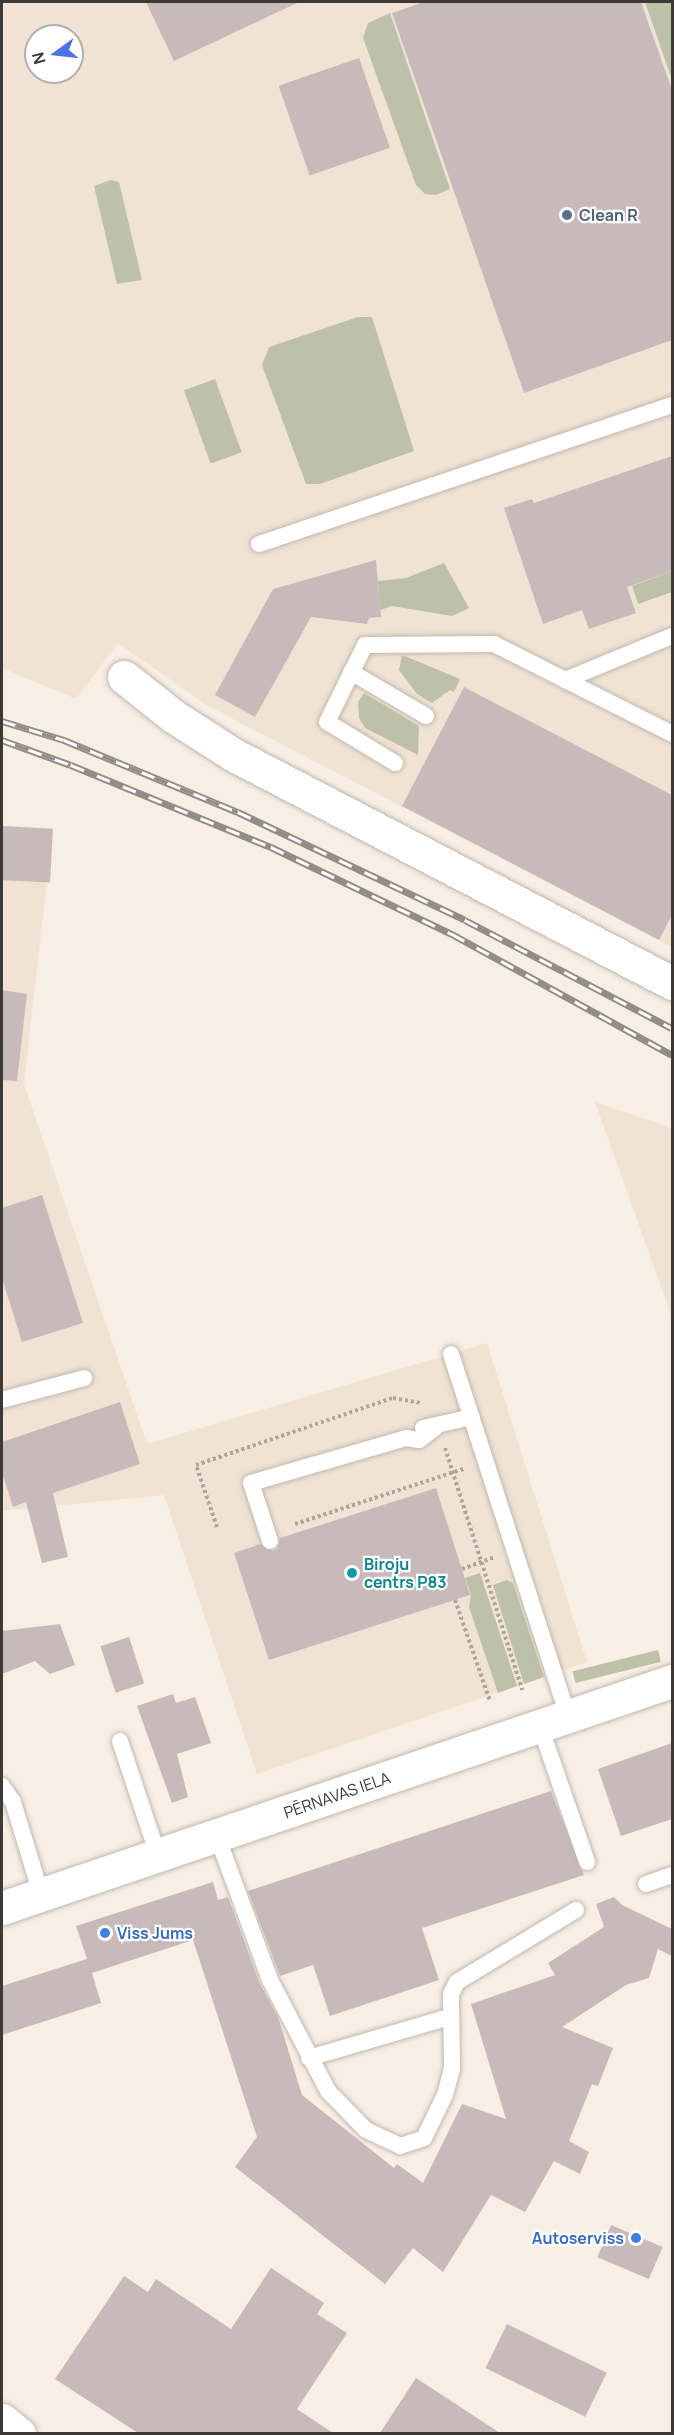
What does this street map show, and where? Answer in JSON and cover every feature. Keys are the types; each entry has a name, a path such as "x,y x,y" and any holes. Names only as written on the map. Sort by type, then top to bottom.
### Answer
{"street":[{"path":"124,677 173,716 234,755 672,983"},
{"name":"PĒRNAVAS IELA","path":"2,1908 672,1682"},
{"path":"2,2420 19,2433"}],"lane":[{"path":"259,544 672,405"},
{"path":"565,680 672,636"},
{"path":"395,763 327,722 365,645 494,644 672,734"},
{"path":"351,672 426,716"},
{"path":"451,1354 486,1461 501,1525 515,1550 586,1862"},
{"path":"2,1401 84,1378"},
{"path":"270,1541 251,1483 406,1438 419,1440 436,1427 472,1417"},
{"path":"120,1741 158,1856"},
{"path":"2,1786 13,1802 40,1894"},
{"path":"218,1836 270,1980 328,2091 366,2130 384,2141 407,2146 424,2138 445,2095 452,2069 450,1994 457,1982 576,1910"},
{"path":"646,1884 672,1875"},
{"path":"309,2058 449,2017"}],"path":[{"path":"217,1527 196,1465 393,1398 431,1405 436,1427 453,1473 522,1690"},
{"path":"295,1524 486,1461"},
{"path":"462,1569 515,1550"},
{"path":"455,1600 490,1701"}],"shaded area":[{"path":"2,2 672,2 672,947 206,705 118,643 76,699 2,668"},
{"path":"2,826 53,829 24,1084 147,1444 487,1343 587,1662 257,1774 164,1495 2,1511"},
{"path":"595,1102 672,1128 672,1319 669,1309"}],"green space":[{"path":"645,2 672,3 672,80"},
{"path":"390,13 450,189 436,195 425,194 416,185 363,38 368,23"},
{"path":"111,180 119,182 142,280 117,284 94,186"},
{"path":"358,317 372,317 414,451 320,484 306,484 262,365 269,347"},
{"path":"215,379 242,452 211,464 184,390"},
{"path":"444,563 469,608 452,616 392,606 380,610 378,581 406,578"},
{"path":"672,571 672,592 638,604 632,586"},
{"path":"402,655 460,679 454,692 450,690 432,703 417,694 399,670"},
{"path":"364,693 419,726 418,755 365,728 359,718 358,702"},
{"path":"480,1573 517,1686 498,1693 469,1607 471,1595 465,1578"},
{"path":"507,1580 513,1583 544,1677 524,1684 493,1585"},
{"path":"658,1650 661,1662 576,1683 573,1671"}],"building":[{"path":"146,2 299,2 174,61"},
{"name":"Clean R","path":"424,2 641,2 672,90 672,340 524,393 392,13"},
{"path":"359,58 390,148 310,175 279,86"},
{"path":"672,456 672,571 627,587 636,613 589,629 582,610 543,624 504,508 532,499 534,503"},
{"path":"376,560 381,617 369,618 367,624 311,617 255,717 215,695 273,589"},
{"path":"464,687 672,795 672,915 659,940 402,806"},
{"path":"2,826 53,829 50,883 2,880"},
{"path":"2,990 27,994 17,1081 2,1080"},
{"path":"42,1195 83,1323 22,1342 2,1278 2,1208"},
{"path":"120,1402 140,1464 53,1493 68,1557 42,1563 26,1502 13,1507 2,1472 2,1442"},
{"name":"Biroju centrs P83","path":"436,1488 470,1595 269,1660 234,1553 260,1544 273,1551 278,1548 280,1538"},
{"path":"60,1624 75,1665 50,1674 35,1661 2,1674 2,1631"},
{"path":"129,1637 144,1684 116,1693 100,1646"},
{"path":"173,1694 176,1703 195,1697 211,1743 177,1754 188,1797 172,1803 137,1706"},
{"path":"672,1743 672,1819 621,1836 598,1769"},
{"path":"551,1791 584,1875 422,1928 439,1980 330,2016 313,1965 280,1976 248,1891"},
{"path":"213,1882 218,1900 228,1897 260,1984 278,2017 302,2095 394,2168 397,2164 423,2183 462,2104 506,2119 471,2004 555,1975 548,1963 604,1927 596,1904 614,1897 622,1905 672,1929 672,1956 658,1949 649,1978 626,1985 562,2027 613,2048 598,2086 592,2084 569,2141 589,2152 580,2174 554,2161 525,2212 491,2195 443,2272 413,2248 385,2284 235,2167 257,2137 193,1940 92,1973 101,2003 2,2035 2,1986 87,1959 76,1926"},
{"path":"611,2225 663,2247 649,2279 597,2257"},
{"path":"271,2268 324,2303 317,2314 347,2333 297,2409 333,2433 138,2433 55,2379 124,2276 148,2292 156,2279 231,2329"},
{"path":"507,2324 607,2373 585,2417 486,2368"},
{"path":"416,2378 500,2433 380,2433"}],"railway":[{"path":"2,721 64,740 238,812 465,920 672,1028"},
{"path":"2,740 71,765 271,847 452,934 672,1055"}],"place":[{"name":"Clean R","path":"567,215"},
{"name":"Biroju centrs P83","path":"352,1573"},
{"name":"Viss Jums","path":"105,1933"},
{"name":"Autoserviss","path":"636,2238"}]}
